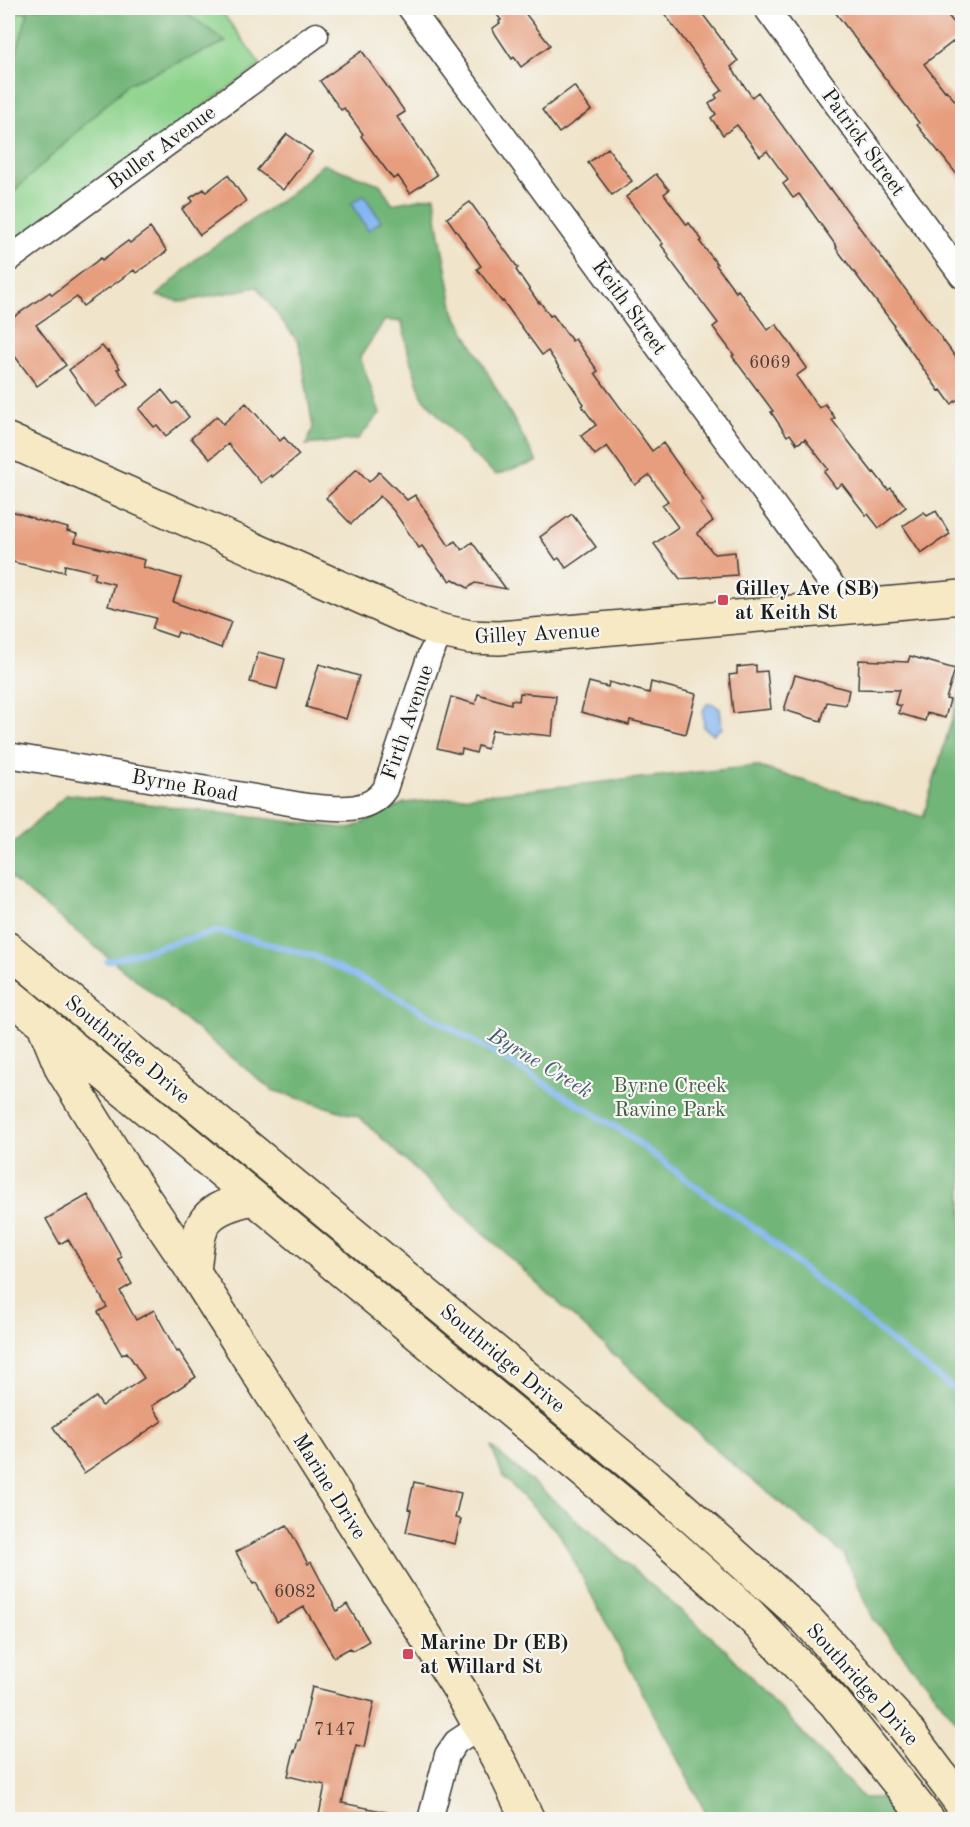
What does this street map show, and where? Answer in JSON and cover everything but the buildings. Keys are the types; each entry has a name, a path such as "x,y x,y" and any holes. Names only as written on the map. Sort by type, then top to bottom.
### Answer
{"main road":[{"name":"Gilley Avenue","path":"8,440 424,626 470,637 499,638 963,597"},
{"name":"Southridge Drive","path":"8,949 655,1484 807,1620 903,1725 963,1804"},
{"name":"Southridge Drive","path":"8,994 662,1536 747,1612 835,1703 928,1820"},
{"name":"Marine Drive","path":"44,1025 62,1069 119,1161 194,1272 460,1690 503,1768 528,1820"},
{"path":"194,1272 198,1238 206,1220 218,1208 253,1198"}],"street":[{"name":"Keith Street","path":"411,8 849,608"},
{"name":"Patrick Street","path":"766,8 963,276"},
{"name":"Buller Avenue","path":"8,260 316,35"},
{"name":"Firth Avenue","path":"363,806 385,789 430,655 442,631"},
{"name":"Byrne Road","path":"8,756 307,806 352,809 363,806"},
{"path":"430,1820 447,1755 456,1742 480,1726"}],"green space":[{"path":"8,8 219,8 261,65 8,246"},
{"path":"8,8 180,8 226,42 128,84 8,197 8,82 28,12 8,12"},
{"path":"323,164 380,184 392,204 435,196 454,312 537,462 496,475 472,454 422,396 409,356 402,322 385,320 360,357 380,413 358,439 306,445 313,428 299,343 257,287 182,302 157,296 197,258 290,194"},
{"name":"Byrne Creek Ravine Park","path":"962,685 962,1728 873,1618 844,1554 723,1456 359,1117 272,1090 8,876 8,848 67,794 350,829 404,803 756,766 923,817"},
{"path":"491,1446 725,1649 863,1798 886,1798 901,1819 709,1819 560,1535 503,1476"}],"water":[{"path":"364,195 381,221 368,230 351,204"},
{"path":"707,704 713,704 720,709 722,728 713,734 704,728 703,711"}],"waterway":[{"name":"Byrne Creek","path":"107,961 219,931 314,956 385,990 624,1132 763,1234 905,1352 962,1393"}],"place":[{"name":"Gilley Ave (SB) at Keith St","path":"723,600"},
{"name":"Marine Dr (EB) at Willard St","path":"408,1654"}]}
